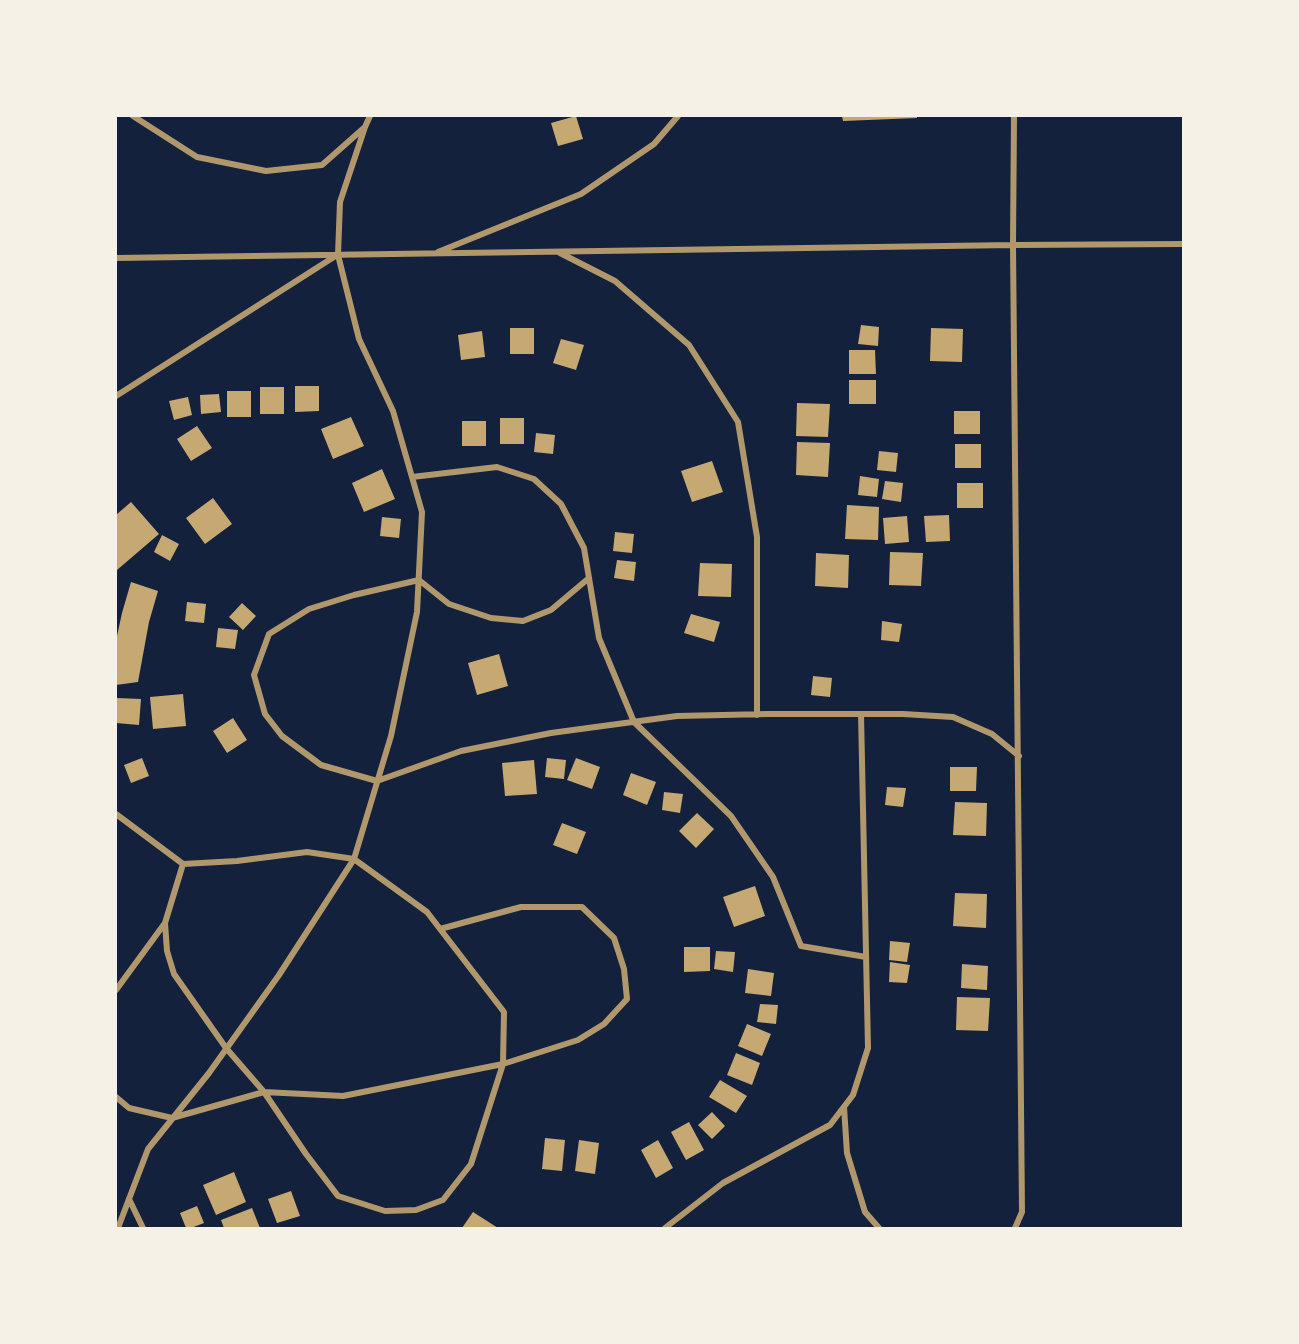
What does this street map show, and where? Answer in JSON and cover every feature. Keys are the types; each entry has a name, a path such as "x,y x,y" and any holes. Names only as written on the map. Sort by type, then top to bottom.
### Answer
{"street":[{"path":"133,116 197,157 266,171 322,165 365,127"},
{"path":"117,1228 148,1149 279,975 354,859 391,736 417,612 422,512 393,411 359,339 338,255 340,202 370,116"},
{"path":"435,254 581,194 654,144 678,116"},
{"path":"1014,116 1013,245 1022,1212 1015,1228"},
{"path":"116,258 1184,244"},
{"path":"557,252 615,281 689,345 738,422 757,537 757,715"},
{"path":"116,396 338,255"},
{"path":"412,477 497,467 534,478 561,504 584,548 599,638 634,722 731,816 773,876 801,946 866,957"},
{"path":"419,580 449,604 491,618 523,621 552,610 590,578"},
{"path":"419,580 354,595 309,609 269,634 254,675 265,714 282,736 321,765 377,781 461,751 552,733 677,716 903,714 953,717 992,734 1018,756"},
{"path":"665,1228 723,1183 830,1125 853,1095 868,1048 861,714"},
{"path":"116,814 183,864 237,861 307,852 354,859 427,912 504,1012 503,1064 471,1164 443,1200 416,1210 385,1211 338,1196 264,1092 226,1048 174,974 167,951 165,923"},
{"path":"116,990 165,923 183,864"},
{"path":"116,1097 129,1108 172,1118 264,1092 343,1096 503,1064 578,1040 604,1024 627,999 624,969 614,938 582,907 521,907 440,929"},
{"path":"844,1107 847,1153 865,1212 879,1228"},
{"path":"129,1199 143,1228"}],"building":[{"path":"576,116 583,139 558,146 551,123"},
{"path":"842,116 917,116 917,118 843,121"},
{"path":"861,325 879,327 878,346 858,344"},
{"path":"510,328 534,328 534,354 510,354"},
{"path":"931,328 963,329 962,362 930,361"},
{"path":"482,331 485,357 461,360 458,335"},
{"path":"561,339 584,345 576,370 553,363"},
{"path":"849,350 875,350 876,374 849,374"},
{"path":"849,380 876,380 876,404 849,404"},
{"path":"295,386 319,386 319,411 295,412"},
{"path":"260,387 284,387 284,414 260,414"},
{"path":"227,391 251,391 251,417 227,417"},
{"path":"219,394 221,412 201,414 200,395"},
{"path":"188,397 192,415 174,420 169,401"},
{"path":"797,403 830,404 828,437 796,436"},
{"path":"954,411 980,411 980,434 954,434"},
{"path":"351,417 364,446 333,459 321,429"},
{"path":"500,418 524,418 524,444 500,444"},
{"path":"462,421 486,421 486,446 462,446"},
{"path":"197,426 212,448 191,461 177,439"},
{"path":"536,433 555,435 553,454 534,452"},
{"path":"797,442 830,443 828,477 796,475"},
{"path":"955,444 981,444 981,468 955,468"},
{"path":"879,451 898,453 896,472 877,470"},
{"path":"712,461 723,492 692,502 681,471"},
{"path":"382,469 395,499 364,512 352,483"},
{"path":"860,476 879,479 877,497 858,495"},
{"path":"885,481 903,483 901,502 882,499"},
{"path":"957,483 983,483 983,508 957,508"},
{"path":"213,498 232,524 205,544 186,518"},
{"path":"131,502 159,534 117,570 116,515"},
{"path":"847,505 879,507 878,540 845,539"},
{"path":"949,515 950,541 926,542 924,516"},
{"path":"907,516 909,542 885,544 883,518"},
{"path":"382,517 401,519 399,538 380,536"},
{"path":"615,532 634,534 632,553 613,551"},
{"path":"162,535 179,544 170,561 154,552"},
{"path":"890,552 923,553 921,586 889,585"},
{"path":"816,553 849,555 848,588 815,586"},
{"path":"617,560 636,562 634,581 614,578"},
{"path":"700,563 732,564 731,597 698,596"},
{"path":"131,582 158,591 149,622 138,682 116,685 117,636"},
{"path":"187,602 206,604 204,623 185,621"},
{"path":"242,603 256,616 243,630 229,617"},
{"path":"691,614 720,622 714,642 684,633"},
{"path":"882,621 902,624 899,642 881,640"},
{"path":"218,628 238,630 235,649 216,647"},
{"path":"499,654 508,686 477,695 468,663"},
{"path":"813,676 832,678 830,697 811,695"},
{"path":"183,694 186,726 153,729 150,697"},
{"path":"117,698 141,699 139,725 116,723"},
{"path":"233,718 247,740 227,753 213,731"},
{"path":"142,758 149,776 131,783 124,765"},
{"path":"547,758 566,760 564,779 545,777"},
{"path":"576,758 600,767 592,789 567,780"},
{"path":"534,760 537,794 505,796 502,763"},
{"path":"950,767 977,767 976,791 950,791"},
{"path":"631,773 656,782 647,805 623,795"},
{"path":"887,787 906,788 903,807 885,805"},
{"path":"664,792 683,794 680,813 662,810"},
{"path":"955,802 987,803 986,836 953,835"},
{"path":"697,813 714,829 696,848 679,831"},
{"path":"562,823 586,832 577,854 553,845"},
{"path":"755,886 765,916 734,927 723,897"},
{"path":"955,893 987,894 986,928 953,926"},
{"path":"890,941 910,943 907,962 889,960"},
{"path":"684,947 710,947 710,971 684,972"},
{"path":"716,951 735,952 733,972 714,969"},
{"path":"890,962 910,965 907,983 889,982"},
{"path":"962,964 988,966 987,990 961,988"},
{"path":"748,969 774,973 771,996 745,993"},
{"path":"957,997 990,998 988,1031 956,1030"},
{"path":"760,1004 778,1005 776,1024 757,1022"},
{"path":"747,1024 771,1034 762,1056 738,1046"},
{"path":"736,1053 760,1063 752,1085 727,1075"},
{"path":"720,1080 747,1096 736,1113 709,1097"},
{"path":"712,1112 725,1126 712,1139 698,1125"},
{"path":"689,1122 704,1150 686,1160 671,1132"},
{"path":"545,1138 565,1140 562,1171 542,1169"},
{"path":"579,1140 599,1143 595,1174 575,1171"},
{"path":"658,1140 673,1168 656,1178 641,1150"},
{"path":"234,1172 246,1202 216,1215 203,1185"},
{"path":"291,1191 300,1216 277,1223 268,1199"},
{"path":"197,1206 204,1223 186,1228 180,1213"},
{"path":"252,1208 260,1228 224,1228 221,1220"},
{"path":"473,1212 498,1228 462,1228"}]}
